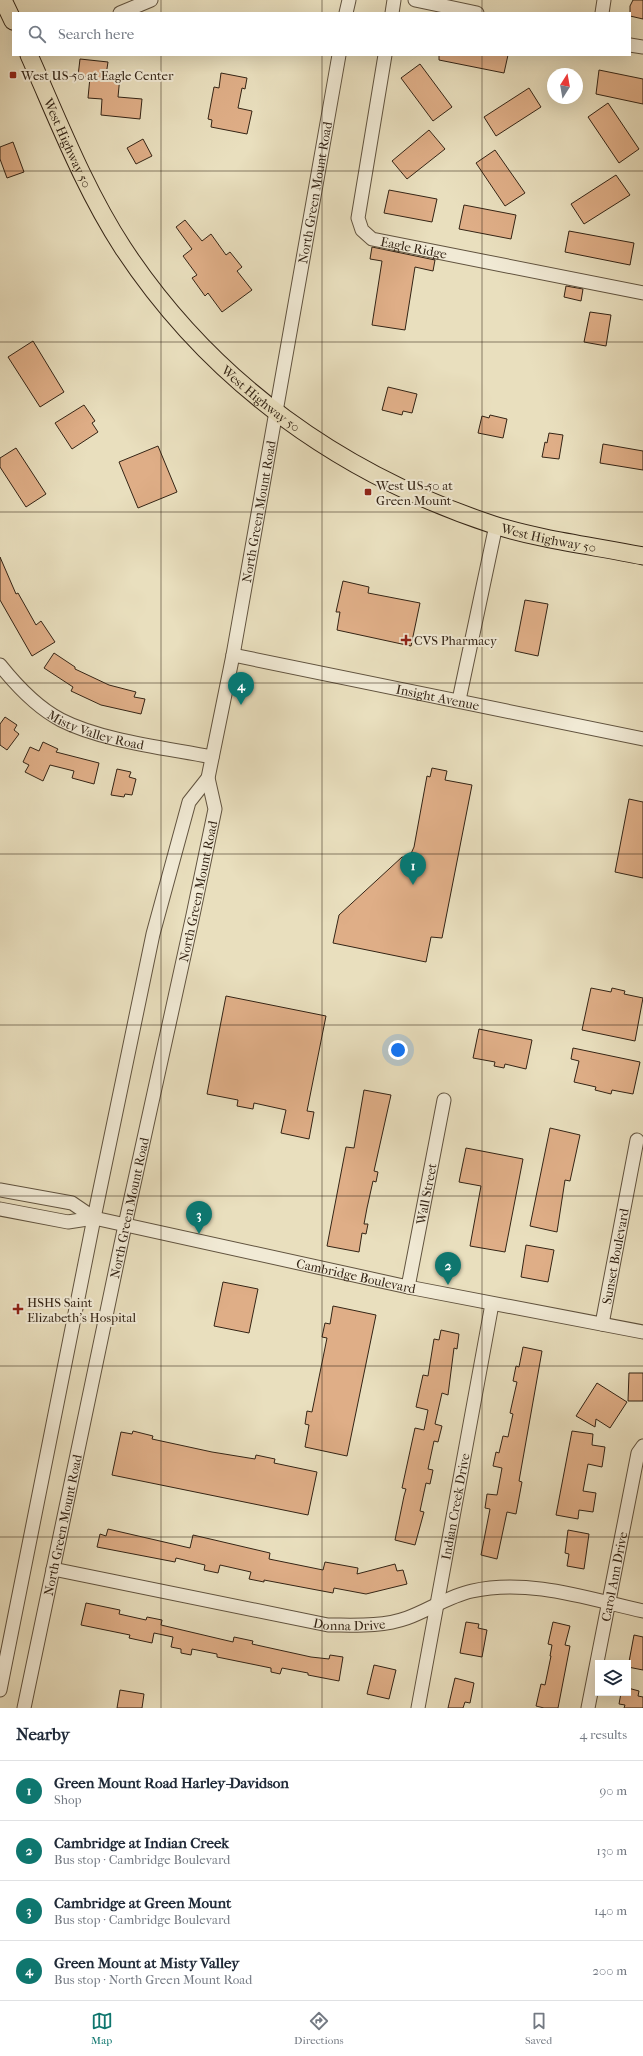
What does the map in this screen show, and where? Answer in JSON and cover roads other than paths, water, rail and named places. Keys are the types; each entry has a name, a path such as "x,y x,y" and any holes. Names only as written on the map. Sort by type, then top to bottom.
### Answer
{"main road":[{"path":"3,0 12,19"},
{"name":"West Highway 50","path":"29,56 94,199 123,248 157,294 194,338 276,414 341,457 381,479 431,502 496,525 545,537 643,556"}],"street":[{"path":"122,12 151,0"},
{"path":"346,12 349,0"},
{"path":"392,12 394,0"},
{"path":"415,0 472,12"},
{"path":"602,12 604,0"},
{"path":"631,45 643,47"},
{"name":"North Green Mount Road","path":"24,1708 125,1225 215,809 208,778 233,655 339,56"},
{"name":"Eagle Ridge","path":"385,56 358,218 362,230 372,239 643,293"},
{"path":"459,700 496,525"},
{"name":"Insight Avenue","path":"233,655 459,700 643,739"},
{"name":"Misty Valley Road","path":"0,665 20,690 60,720 106,737 212,757"},
{"name":"North Green Mount Road","path":"0,1690 94,1218 153,934 189,802 208,778"},
{"name":"Wall Street","path":"408,1287 444,1100"},
{"name":"Sunset Boulevard","path":"602,1324 637,1140"},
{"path":"0,1190 72,1203 94,1218"},
{"path":"0,1209 68,1222 94,1218"},
{"name":"Cambridge Boulevard","path":"94,1218 408,1287 643,1332"},
{"name":"Indian Creek Drive","path":"418,1708 492,1304"},
{"name":"Carol Ann Drive","path":"588,1708 638,1453 643,1446"},
{"name":"Donna Drive","path":"52,1569 328,1625 368,1626 406,1618 471,1591 506,1587 549,1591 643,1611"}],"place":[{"name":"West US-50 at Eagle Center","path":"13,75"},
{"name":"West US-50 at Green Mount","path":"368,492"},
{"name":"CVS Pharmacy","path":"406,640"},
{"name":"Green Mount at Misty Valley","path":"241,705"},
{"name":"Green Mount Road Harley-Davidson","path":"413,885"},
{"name":"Cambridge at Green Mount","path":"199,1234"},
{"name":"Cambridge at Indian Creek","path":"448,1285"},
{"name":"HSHS Saint Elizabeth's Hospital","path":"18,1309"}]}
